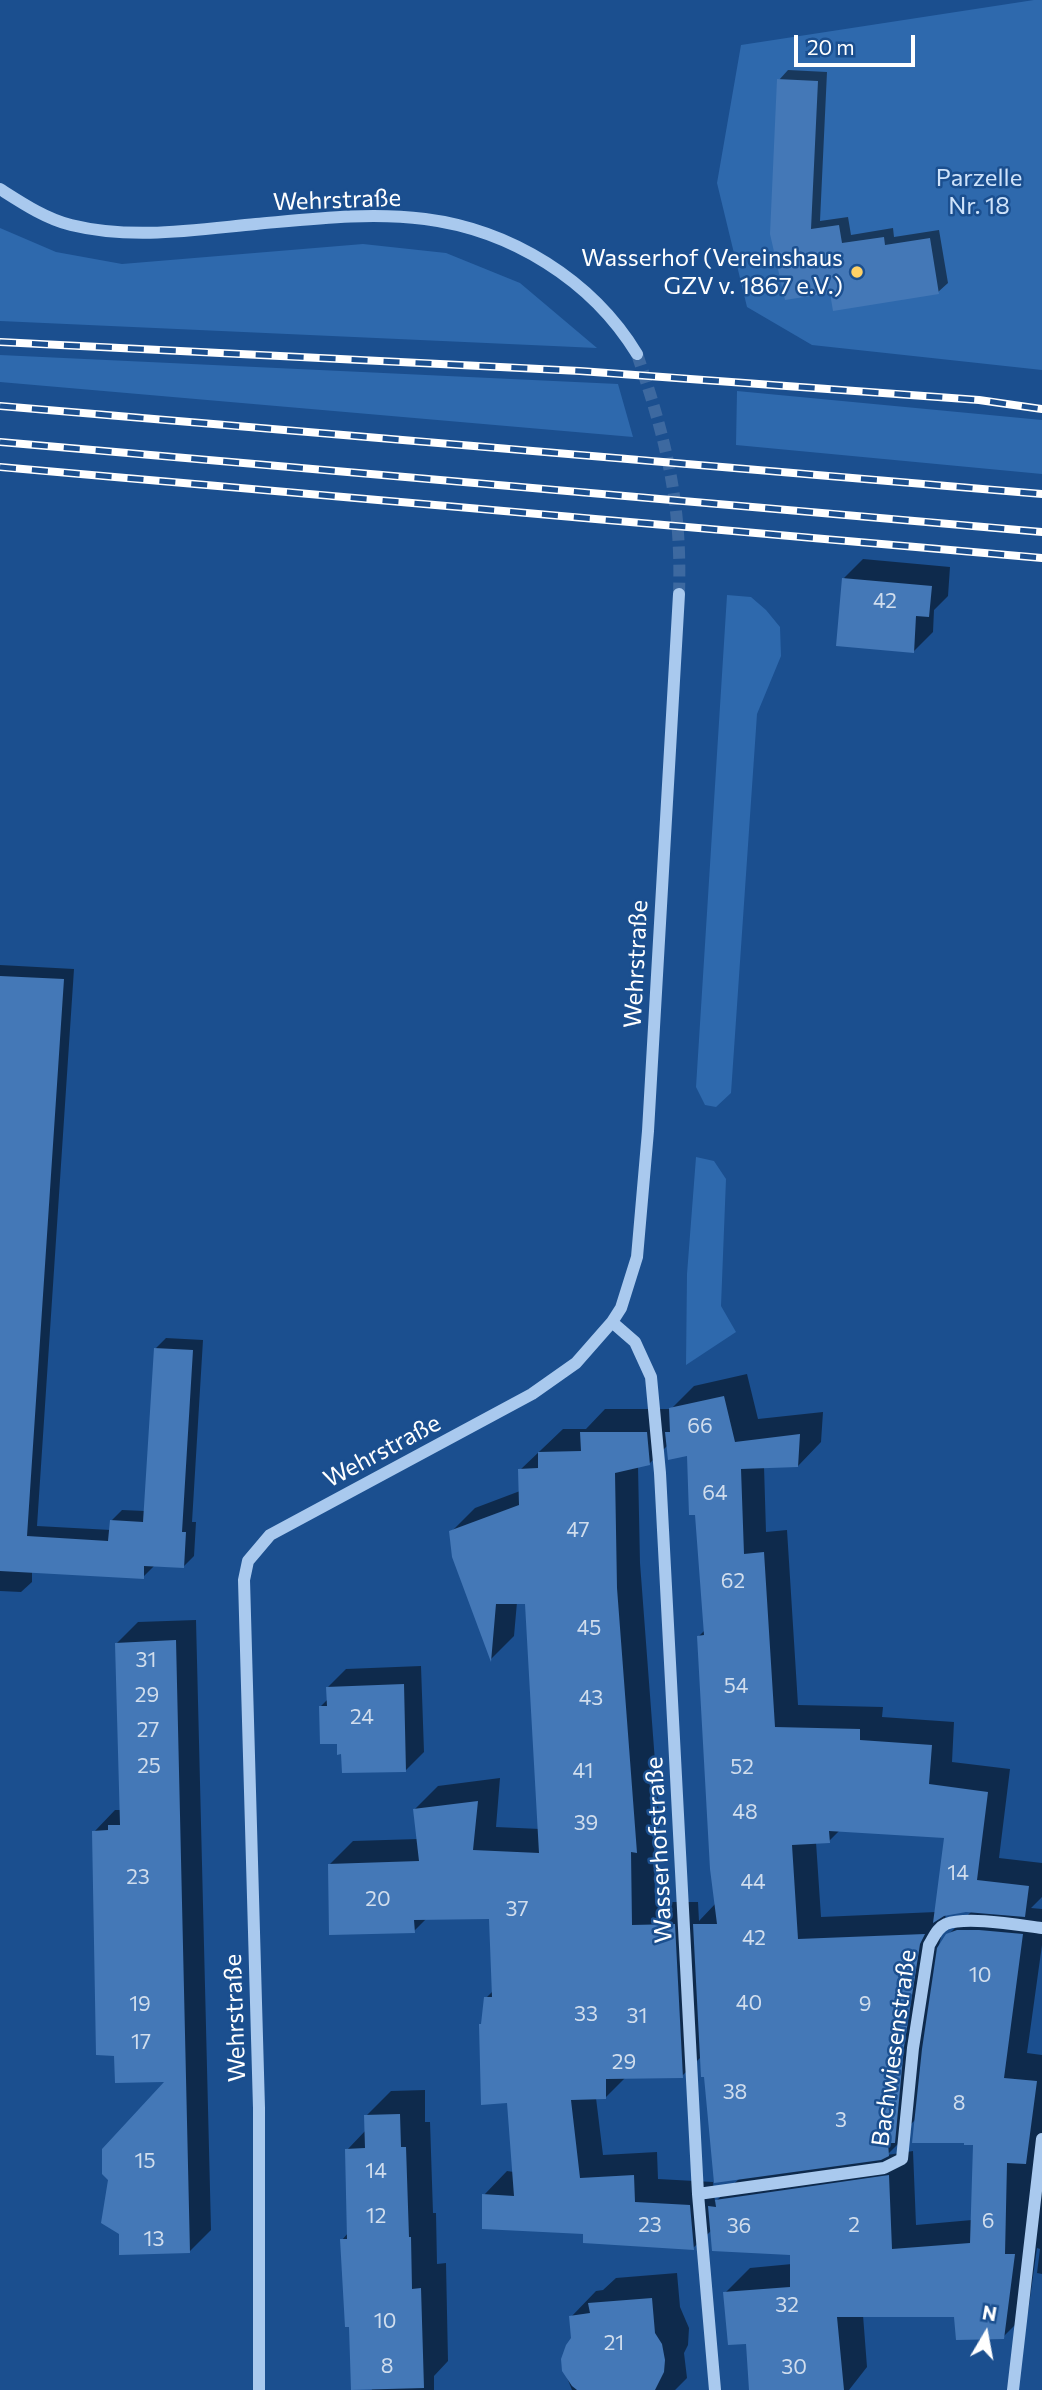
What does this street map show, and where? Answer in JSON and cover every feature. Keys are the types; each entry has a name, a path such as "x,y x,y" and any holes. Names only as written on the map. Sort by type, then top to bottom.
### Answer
{"street":[{"name":"Wehrstraße","path":"0,189 26,206 68,224 106,232 167,233 354,216 425,219 463,226 526,250 556,269 601,306 623,331 637,354"},
{"name":"Wehrstraße","path":"260,2390 259,2108 243,1595 248,1561 270,1535 532,1394 576,1363 612,1322 628,1290 637,1257 649,1104 679,594"},
{"name":"Wasserhofstraße","path":"612,1322 635,1342 646,1364 652,1390 660,1473 698,2194 715,2390"},
{"name":"Bachwiesenstraße","path":"698,2194 884,2168 902,2159 913,2048 929,1945 936,1931 945,1924 962,1920 1042,1928"},
{"path":"1013,2390 1042,2139"}],"green space":[{"name":"Parzelle Nr. 18","path":"1042,0 1042,370 812,345 747,307 717,183 741,45"},
{"path":"0,228 56,252 122,264 363,244 446,253 520,283 597,348 0,321"},
{"path":"0,355 618,384 633,437 0,382"},
{"path":"737,391 1042,420 1042,474 736,445"},
{"path":"727,595 751,597 766,610 780,627 781,656 757,714 731,1093 716,1107 705,1105 696,1087"},
{"path":"696,1157 714,1161 726,1179 721,1306 736,1332 686,1365 687,1274"}],"building":[{"name":"Wasserhof (Vereinshaus GZV v. 1867 e.V.)","path":"777,79 818,81 811,229 839,225 842,243 884,237 885,245 930,238 939,294 833,311 830,293 785,300 770,234"},
{"path":"842,578 932,586 929,617 916,616 914,653 836,646"},
{"path":"0,976 64,979 27,1536 108,1541 110,1520 143,1522 154,1348 193,1350 182,1532 186,1532 184,1568 144,1566 144,1579 0,1571"},
{"path":"724,1396 735,1442 800,1434 798,1467 741,1469 744,1554 764,1552 775,1727 860,1729 860,1740 932,1745 929,1784 988,1792 977,1880 1029,1886 1025,1917 966,1912 944,1916 933,1923 944,1838 829,1831 830,1843 792,1845 798,1939 925,1934 920,1944 904,2047 895,2143 888,2143 889,2156 881,2160 714,2183 704,2077 701,2077 693,1924 717,1924 710,1869 697,1636 704,1635 695,1515 689,1515 687,1456 668,1460 665,1432 670,1432 669,1408"},
{"path":"580,1432 647,1432 650,1465 615,1473 617,1588 637,1853 631,1852 632,1925 675,1924 683,2078 606,2079 606,2099 571,2100 580,2178 634,2175 635,2202 690,2205 694,2250 583,2243 583,2234 482,2229 482,2194 514,2196 507,2103 481,2105 479,2024 484,1997 492,1997 489,1919 414,1920 415,1933 329,1935 328,1864 419,1861 413,1809 478,1801 473,1850 539,1853 525,1604 496,1604 491,1662 452,1557 449,1531 519,1505 518,1469 538,1468 538,1452 581,1451"},
{"path":"176,1640 190,2253 119,2255 119,2234 101,2223 108,2180 102,2174 102,2149 164,2082 115,2083 114,2056 96,2055 92,1831 108,1830 108,1825 120,1825 115,1643"},
{"path":"404,1684 406,1772 342,1773 341,1754 337,1755 337,1744 320,1744 319,1706 327,1706 326,1687"},
{"path":"957,1930 1023,1934 1004,2078 1037,2081 1026,2164 1007,2163 1005,2254 1015,2254 1004,2339 956,2340 954,2317 837,2317 844,2390 749,2390 746,2344 728,2345 723,2292 790,2287 790,2255 712,2251 708,2206 716,2207 715,2200 889,2175 892,2249 970,2243 973,2145 912,2143 937,1948 946,1934"},
{"path":"400,2114 401,2147 406,2147 412,2289 421,2288 424,2388 351,2390 349,2327 345,2327 340,2239 347,2239 345,2149 365,2148 364,2115"},
{"path":"652,2298 655,2333 662,2344 665,2360 664,2372 655,2390 577,2390 572,2386 562,2371 561,2359 571,2338 569,2316 590,2313 588,2303"}],"tunnel":[{"path":"637,354 664,443 675,500 679,594"}],"railway":[{"path":"0,342 580,371 979,400 1042,409"},
{"path":"0,406 1042,494"},
{"path":"0,442 1042,532"},
{"path":"0,467 1042,558"}],"place":[{"name":"Wasserhof (Vereinshaus GZV v. 1867 e.V.)","path":"857,272"}]}
